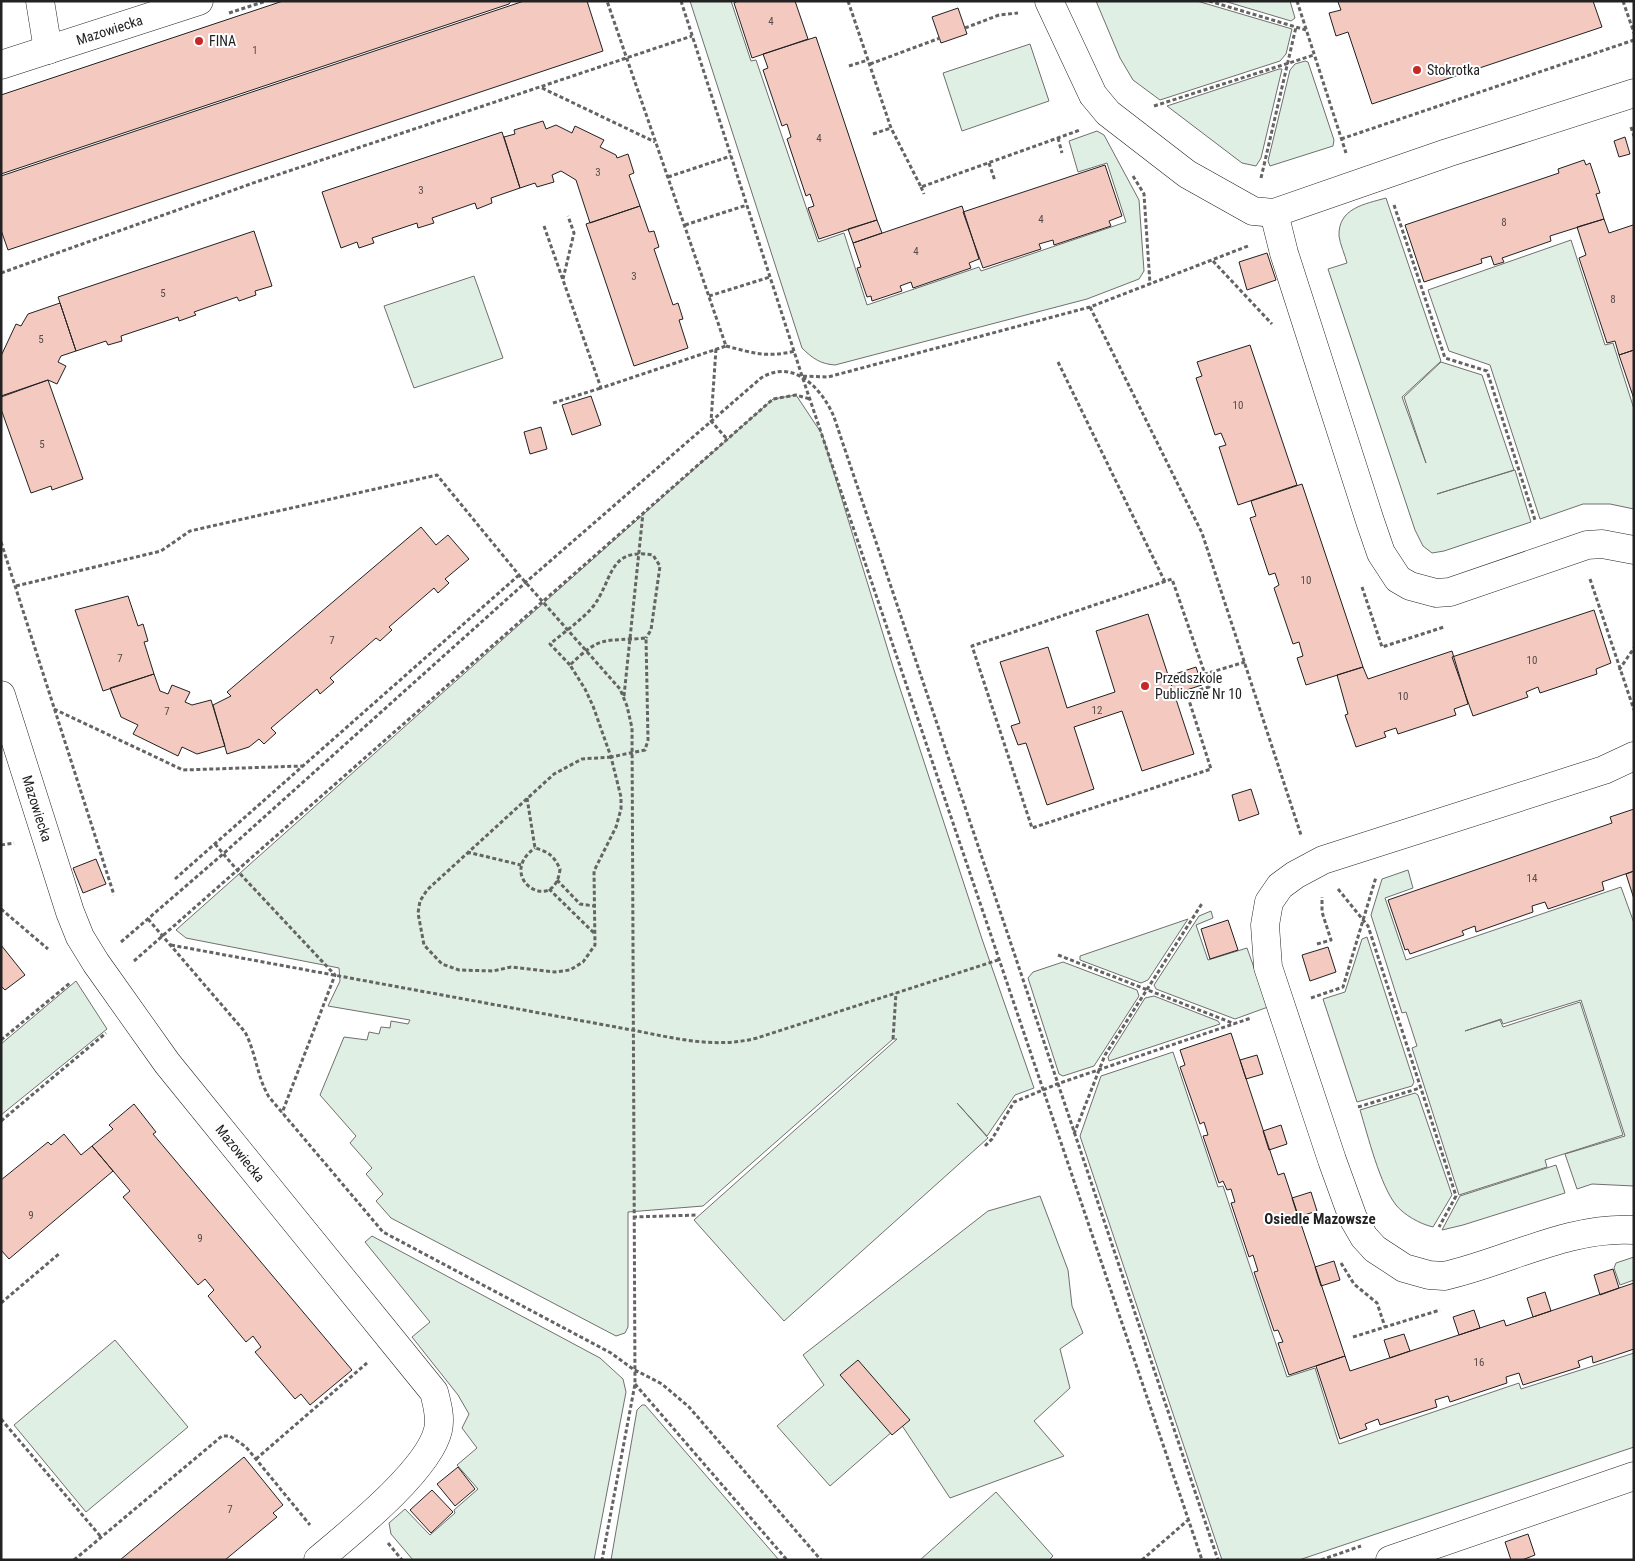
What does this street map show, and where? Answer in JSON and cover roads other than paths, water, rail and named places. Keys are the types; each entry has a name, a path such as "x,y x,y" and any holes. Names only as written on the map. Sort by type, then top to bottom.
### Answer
{"street":[{"path":"40,1 48,50"},
{"name":"Mazowiecka","path":"1,65 199,1"},
{"path":"1049,1 1093,95 1115,119 1187,174 1268,219 1381,553 1398,579 1423,590 1450,592 1587,545 1602,544 1634,550"},
{"path":"1268,219 1356,184 1634,93"},
{"name":"Mazowiecka","path":"1,695 70,912 93,972 434,1392 439,1408 438,1430 427,1452 396,1490 369,1518 318,1560"},
{"path":"1634,756 1604,770 1311,866 1280,886 1269,902 1264,925 1268,967 1353,1218 1364,1237 1385,1257 1404,1268 1429,1275 1444,1276 1584,1233 1614,1229 1634,1230"},
{"path":"1390,1560 1634,1476"}],"place":[{"name":"FINA","path":"199,41"},
{"name":"Stokrotka","path":"1417,70"},
{"name":"Przedszkole Publiczne Nr 10","path":"1145,686"}],"district":[{"name":"Osiedle Mazowsze","path":"1320,1219"}]}
